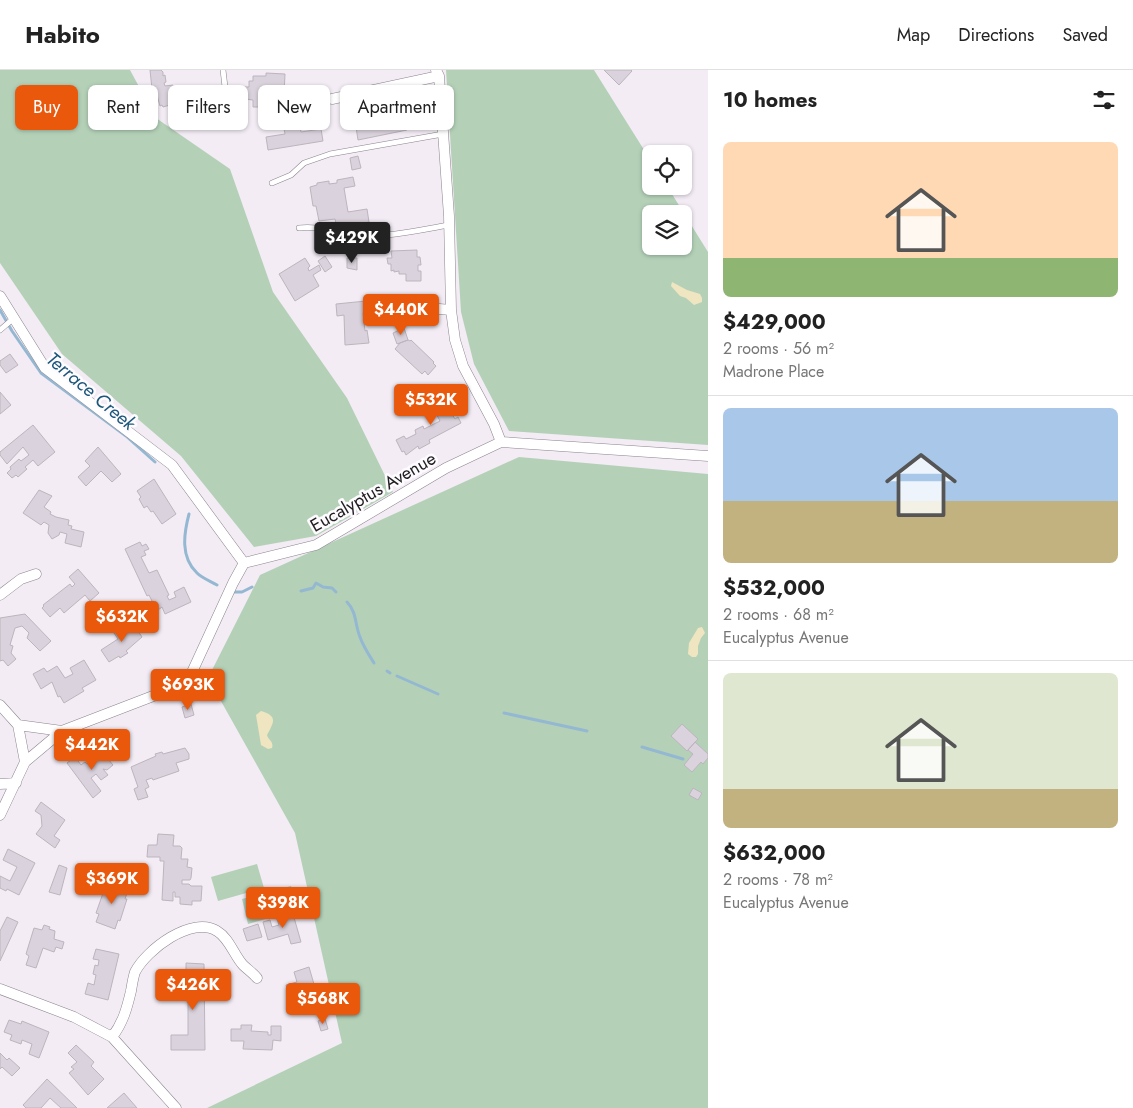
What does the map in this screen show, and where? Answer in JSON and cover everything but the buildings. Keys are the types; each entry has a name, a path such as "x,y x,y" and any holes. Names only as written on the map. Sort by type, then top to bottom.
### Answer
{"street":[{"path":"332,99 438,73 450,225 451,310 455,340 463,366 494,424 501,442"},
{"path":"0,296 44,368 172,464 244,563 187,683 62,731 25,762 0,815"},
{"path":"393,305 451,310"},
{"name":"Eucalyptus Avenue","path":"244,563 316,545 446,468 501,442 708,456"},
{"path":"0,595 21,579 36,574"},
{"path":"0,705 18,725 25,762"},
{"path":"18,725 62,731"},
{"path":"0,784 16,783"},
{"path":"112,1037 126,1011 135,972 151,953 174,935 188,928 208,928 218,931 243,965 258,978"},
{"path":"0,989 74,1017 112,1037 176,1108"}],"lane":[{"path":"223,70 225,85"},
{"path":"272,182 291,175 304,163 330,154 443,134"},
{"path":"299,228 319,227 358,236 450,225"},
{"path":"1,329 13,318"}],"green space":[{"path":"0,70 130,70 138,85 88,85 88,130 158,130 158,119 168,126 168,130 173,130 230,169 273,292 347,398 393,492 316,536 254,547 181,456 62,354 0,263"},
{"path":"446,70 594,70 642,147 642,195 673,195 679,205 642,205 642,255 692,255 692,226 708,252 708,445 509,431 474,364 461,312 450,130 454,130 454,85 447,85"},
{"path":"519,457 708,474 708,1108 207,1108 342,1043 295,833 208,678 260,575"},
{"path":"257,864 264,888 218,901 211,877"},
{"path":"291,886 298,910 248,924 242,899"}],"sand":[{"path":"672,282 700,294 702,302 694,305 686,298 680,296 671,286"},
{"path":"702,627 705,633 698,646 698,654 696,657 692,657 688,654 689,643 698,628"},
{"path":"261,711 270,715 273,720 267,735 272,748 268,749 261,745 256,715"}],"waterway":[{"name":"Terrace Creek","path":"0,310 41,373 126,436 155,462"},
{"name":"Terrace Creek","path":"189,514 185,537 188,560 199,575 217,585"},
{"name":"Terrace Creek","path":"301,591 313,588 316,583 323,587 332,588 336,592"},
{"name":"Terrace Creek","path":"233,592 242,592 252,587"},
{"name":"Terrace Creek","path":"347,602 353,610 361,640 374,663"},
{"name":"Terrace Creek","path":"397,676 438,694"},
{"name":"Terrace Creek","path":"504,713 587,731"},
{"name":"Terrace Creek","path":"642,747 683,759"}]}
